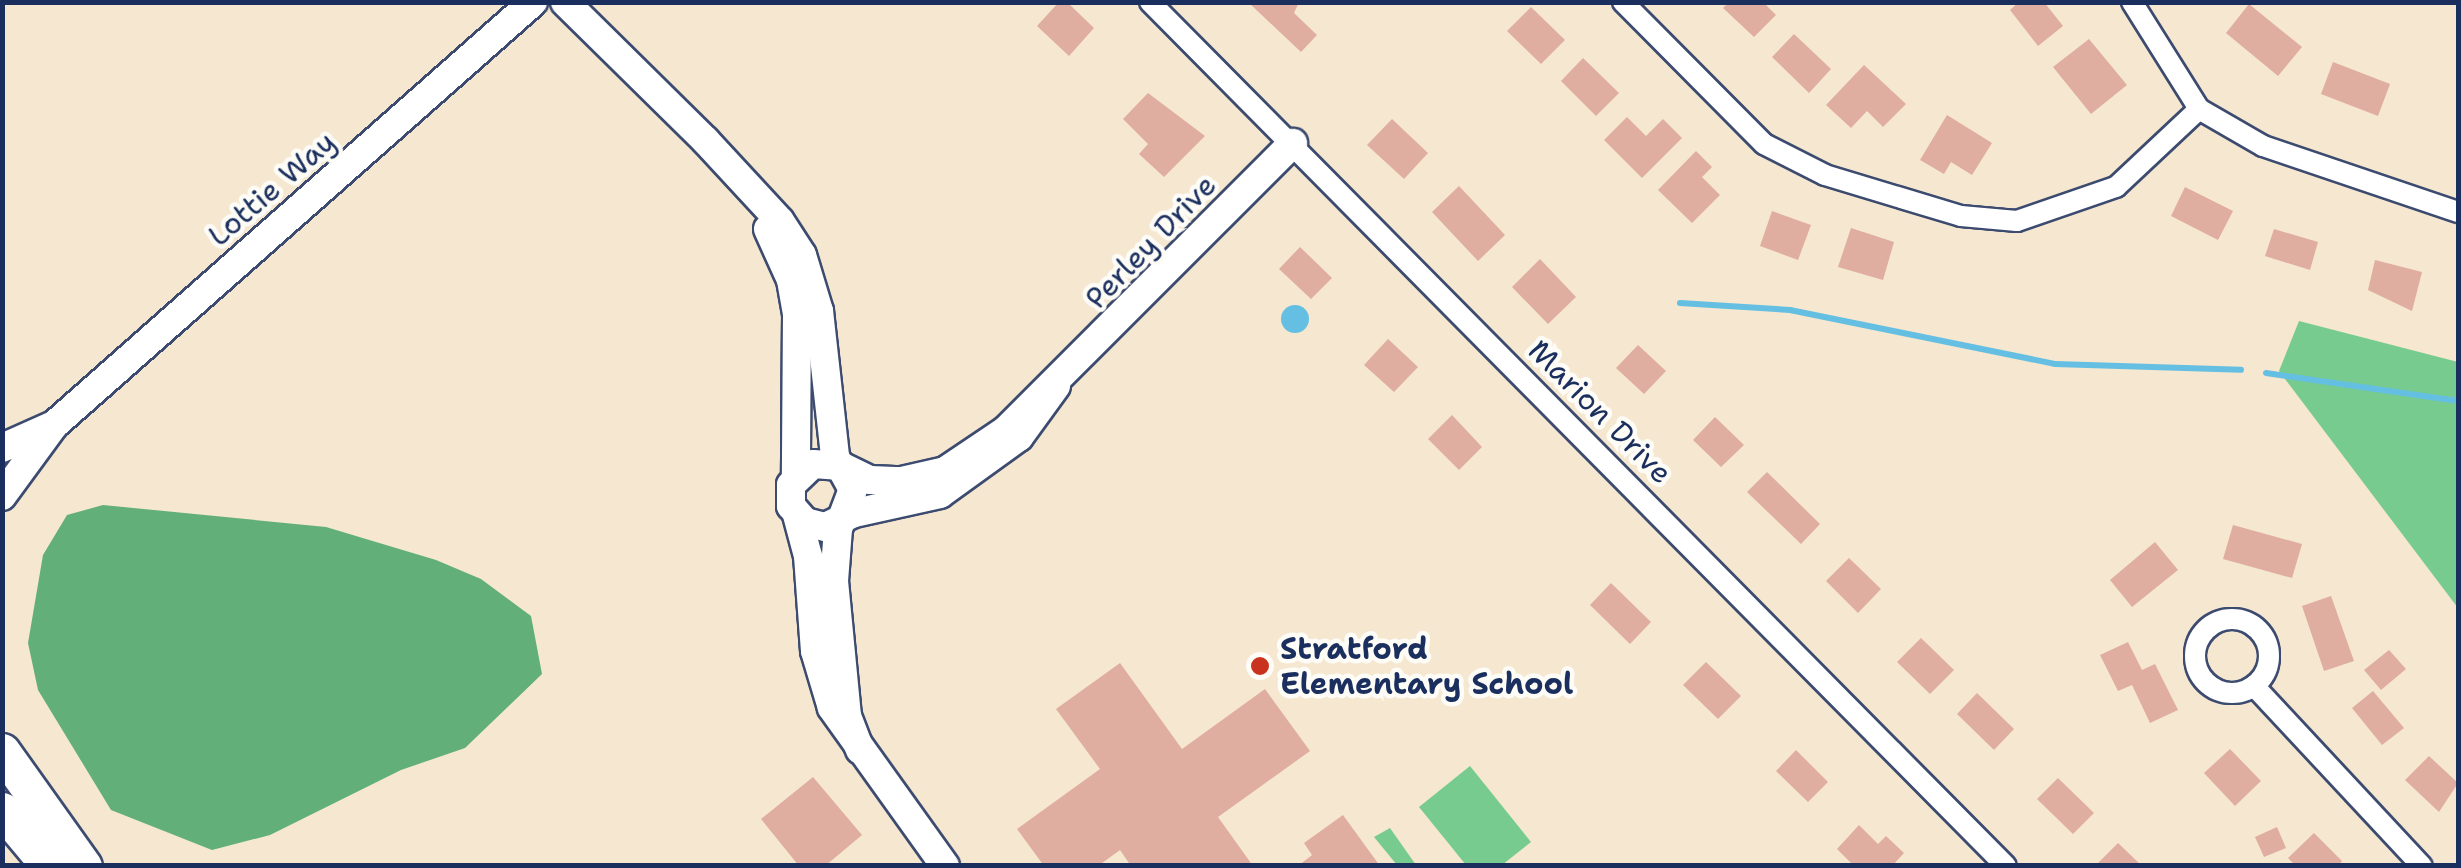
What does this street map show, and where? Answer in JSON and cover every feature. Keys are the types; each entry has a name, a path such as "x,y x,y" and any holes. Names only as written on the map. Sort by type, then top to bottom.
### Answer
{"highway":[{"path":"2,752 84,866"},
{"path":"2,810 48,866"}],"street":[{"name":"Lottie Way","path":"2,496 54,424 534,2"},
{"path":"566,2 746,188 802,256 819,311 828,418 841,466 853,489 838,529 834,581 847,716 860,750"},
{"name":"Marion Drive","path":"1150,2 2006,866"},
{"path":"1622,2 1764,144 1825,174 1961,216 2017,222 2116,187 2199,109"},
{"path":"2132,2 2199,109 2277,151 2458,212"},
{"name":"Perley Drive","path":"841,466 870,480 945,471 1056,386 1292,143"},
{"path":"746,188 791,280 797,314 796,476 790,496 808,556 815,650 832,708 945,866"},
{"name":"Perley Drive","path":"844,518 940,494 972,476 1019,438 1056,386"},
{"name":"Lottie Way","path":"2,448 54,424"},
{"path":"796,476 814,464 841,466"},
{"path":"797,516 825,527 844,518"},
{"path":"2254,686 2422,866"}],"green space":[{"path":"2299,321 2458,362 2458,608 2279,371"},
{"path":"103,505 326,527 436,560 481,579 531,616 542,674 465,748 401,770 270,835 212,850 111,810 38,690 28,643 43,555 67,515"},
{"path":"1470,766 1531,842 1502,865 1466,865 1419,807"},
{"path":"1390,828 1416,865 1397,865 1374,837"}],"water":[{"path":"1295,305 1305,309 1309,319 1305,329 1295,333 1285,329 1281,319 1285,309"}],"building":[{"path":"1059,2 1067,2 1094,28 1069,56 1037,26"},
{"path":"1248,2 1299,2 1294,13 1317,35 1301,52"},
{"path":"1729,2 1763,2 1776,15 1754,37 1723,8"},
{"path":"2019,2 2044,2 2063,26 2038,46 2010,10"},
{"path":"2249,4 2302,47 2278,76 2226,33"},
{"path":"1531,7 1565,40 1541,64 1507,31"},
{"path":"1794,34 1831,69 1809,93 1772,57"},
{"path":"2089,39 2127,85 2091,114 2053,67"},
{"path":"1583,58 1619,93 1596,116 1561,81"},
{"path":"2333,62 2390,84 2378,116 2321,94"},
{"path":"1864,65 1906,104 1883,127 1867,111 1851,128 1826,105"},
{"path":"1148,93 1205,136 1164,177 1139,154 1148,144 1123,119"},
{"path":"1947,115 1992,143 1972,175 1951,162 1944,174 1920,160"},
{"path":"1627,117 1646,136 1663,119 1682,138 1642,178 1604,140"},
{"path":"1392,119 1428,153 1404,179 1367,145"},
{"path":"1696,151 1712,167 1702,177 1720,195 1692,223 1658,190"},
{"path":"1459,186 1505,235 1478,261 1432,212"},
{"path":"2185,187 2233,211 2218,240 2171,216"},
{"path":"1772,211 1811,225 1798,260 1760,246"},
{"path":"1851,228 1894,242 1883,280 1838,267"},
{"path":"2274,229 2318,242 2310,270 2265,256"},
{"path":"1300,247 1332,278 1311,299 1279,269"},
{"path":"1540,259 1576,297 1548,324 1512,287"},
{"path":"2375,260 2422,272 2412,311 2368,290"},
{"path":"1388,339 1418,367 1394,392 1364,365"},
{"path":"1638,345 1666,371 1644,394 1616,368"},
{"path":"1452,415 1482,447 1459,470 1428,439"},
{"path":"1715,417 1744,445 1721,467 1693,440"},
{"path":"1767,472 1820,524 1801,544 1747,492"},
{"path":"2233,525 2302,544 2292,578 2223,559"},
{"path":"2155,542 2178,570 2132,607 2110,580"},
{"path":"1849,558 1881,589 1858,613 1826,581"},
{"path":"1611,583 1651,622 1630,644 1590,605"},
{"path":"2331,596 2354,661 2324,671 2302,606"},
{"path":"1921,638 1954,670 1930,694 1897,662"},
{"path":"2128,642 2142,670 2155,664 2178,710 2150,723 2132,685 2118,691 2100,655"},
{"path":"2389,650 2406,669 2381,690 2364,670"},
{"path":"1706,662 1741,696 1718,719 1683,685"},
{"path":"1120,663 1182,749 1265,689 1310,751 1218,817 1253,866 1131,866 1120,850 1098,866 1044,866 1017,829 1100,769 1056,709"},
{"path":"2373,691 2404,728 2382,745 2352,708"},
{"path":"1977,693 2014,729 1994,750 1957,714"},
{"path":"2230,749 2261,781 2235,806 2204,773"},
{"path":"1796,750 1828,782 1808,802 1776,771"},
{"path":"2429,756 2458,783 2439,812 2405,780"},
{"path":"813,777 862,835 825,866 799,866 761,819"},
{"path":"2058,778 2094,813 2073,834 2037,799"},
{"path":"1343,815 1380,866 1298,866 1312,855 1304,843"},
{"path":"1859,825 1878,844 1886,836 1904,853 1892,866 1854,866 1837,849"},
{"path":"2277,827 2286,848 2264,857 2255,837"},
{"path":"2314,833 2342,861 2338,866 2296,866 2288,858"},
{"path":"2118,843 2142,866 2098,863"}],"waterway":[{"path":"1680,303 1790,310 2055,364 2241,370"},
{"path":"2266,373 2458,401"}],"place":[{"name":"Stratford Elementary School","path":"1260,666"}]}
